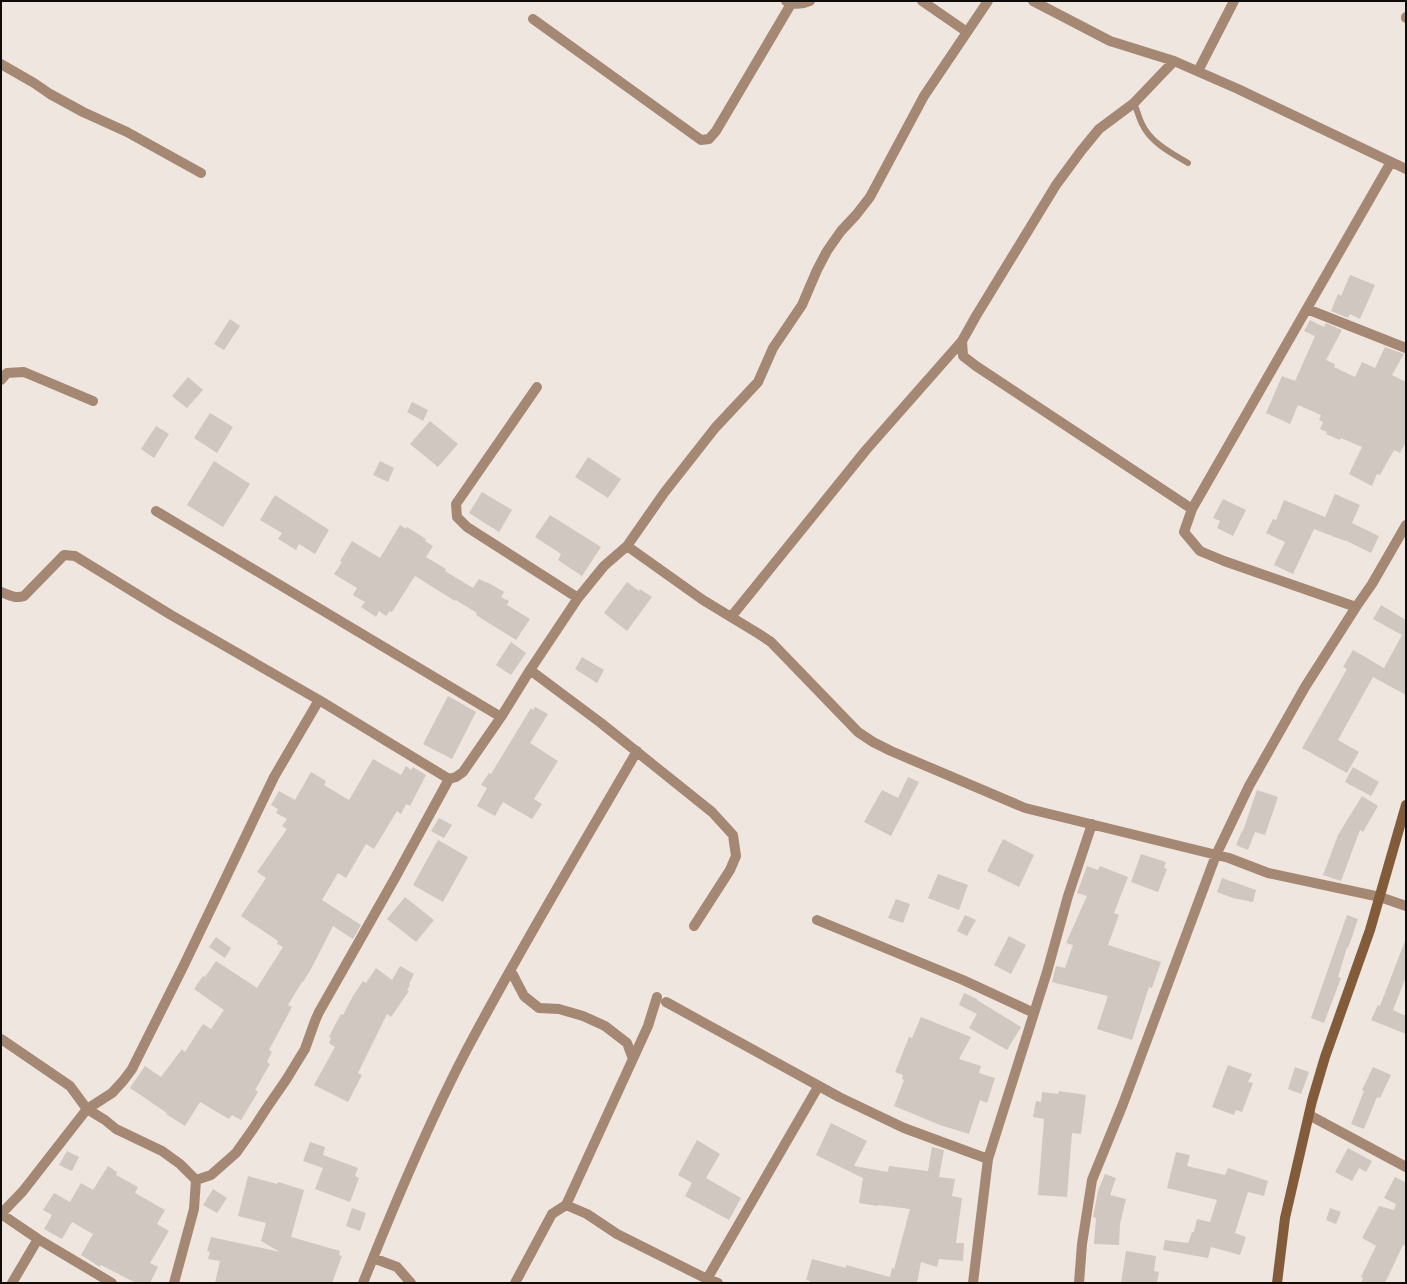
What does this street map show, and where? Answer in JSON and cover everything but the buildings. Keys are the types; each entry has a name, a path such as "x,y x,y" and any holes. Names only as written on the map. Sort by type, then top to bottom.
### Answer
{"street":[{"path":"533,19 701,140 709,139 716,131 789,2 803,4 810,1"},
{"path":"922,1 967,32"},
{"path":"196,1180 211,1175 236,1153 286,1080 305,1049 319,1012 384,898 449,779 456,777 463,772 501,717 578,598 604,566 627,546 664,493 715,428 758,382 773,348 802,305 827,251 841,231 873,193 921,102 988,1"},
{"path":"1033,1 1110,41 1174,61 1198,71 1406,169"},
{"path":"1198,71 1234,1"},
{"path":"730,617 866,450 962,341 1056,185 1081,151 1099,129 1134,103 1174,61"},
{"path":"1,64 76,109 127,132 201,174"},
{"path":"1356,607 1224,561 1200,551 1184,532 1192,509 1391,162"},
{"path":"1307,309 1406,348"},
{"path":"962,341 963,356 976,366 1192,509"},
{"path":"1,380 7,373 24,372 93,401"},
{"path":"537,387 456,504 457,517 467,527 578,598"},
{"path":"156,510 501,717"},
{"path":"1079,1283 1082,1244 1092,1180 1123,1104 1216,854 1249,786 1305,687 1372,584 1406,525"},
{"path":"627,546 703,600 771,642 858,732 891,751 1025,808 1216,854 1241,861 1268,873 1380,897 1406,906"},
{"path":"1,592 19,598 24,596 64,555 75,556 180,621 319,700 449,779"},
{"path":"530,670 601,722 637,751 712,812 733,835 736,856 730,870 694,926"},
{"path":"112,1283 38,1239 1,1214 23,1191 87,1110 112,1093 124,1081 132,1069 274,778 319,700"},
{"path":"363,1283 419,1149 466,1052 637,751"},
{"path":"1277,1283 1285,1218 1309,1115 1325,1057 1370,930 1406,805"},
{"path":"973,1283 988,1159 1047,972 1068,896 1092,824"},
{"path":"817,920 963,980 1034,1013"},
{"path":"511,971 524,996 539,1008 559,1009 583,1016 605,1026 627,1043 633,1059"},
{"path":"515,1283 552,1214 566,1206 648,1026 656,997"},
{"path":"666,1002 818,1087 904,1128 988,1159"},
{"path":"1,1039 70,1086 87,1110 105,1120 116,1129 162,1151 180,1164 196,1180 194,1209 174,1283"},
{"path":"707,1279 818,1087"},
{"path":"1309,1115 1406,1167"},
{"path":"566,1206 587,1214 617,1234 707,1279 718,1283"},
{"path":"12,1283 38,1239"},
{"path":"373,1258 397,1267 411,1283"}],"lane":[{"path":"1134,103 1142,125 1150,137 1162,148 1188,163"}]}
